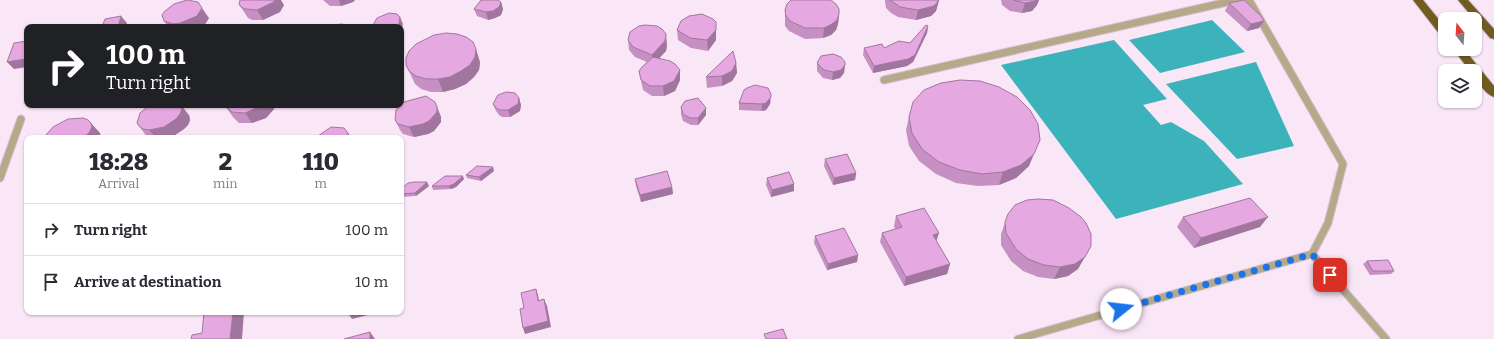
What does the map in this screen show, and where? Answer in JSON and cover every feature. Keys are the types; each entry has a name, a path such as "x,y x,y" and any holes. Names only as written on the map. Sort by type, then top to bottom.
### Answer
{"highway":[{"path":"1418,0 1438,25"},
{"path":"1463,0 1494,36"},
{"path":"1464,56 1494,93"}],"lane":[{"path":"884,80 1236,0"},
{"path":"1018,339 1312,254 1328,223 1343,164 1249,0"},
{"path":"0,178 21,119"},
{"path":"1312,254 1386,339"}],"water":[{"path":"1212,20 1245,52 1160,73 1129,40"},
{"path":"1114,40 1167,99 1143,105 1161,125 1171,122 1204,141 1243,184 1116,219 1001,65"},
{"path":"1256,62 1294,146 1237,159 1166,84"}],"building":[{"path":"187,0 198,2 202,8 197,16 180,23 173,24 164,21 162,15 165,11 174,4"},
{"path":"240,0 275,0 274,2 257,10 245,9 241,7 239,4"},
{"path":"481,0 498,0 501,2 499,7 493,11 486,12 474,9"},
{"path":"791,0 831,0 839,9 837,20 824,28 805,28 790,21 786,16 785,10 787,4"},
{"path":"890,0 939,0 934,6 918,10 900,7"},
{"path":"1013,0 1036,0 1036,1 1025,3"},
{"path":"1244,0 1261,16 1264,21 1251,24 1229,3"},
{"path":"389,13 397,14 400,17 399,24 374,24 377,18"},
{"path":"702,14 716,22 716,30 707,40 690,38 677,30 681,21 689,16"},
{"path":"121,16 119,24 103,24 105,19"},
{"path":"926,25 928,26 915,55 908,59 874,66 864,48 882,44 884,48 899,41 910,43"},
{"path":"639,26 657,26 666,34 665,41 652,55 633,47 628,40 630,32"},
{"path":"446,33 466,37 473,42 476,49 475,57 470,65 450,77 438,79 426,79 416,76 409,71 406,65 406,58 409,51 416,44 434,35"},
{"path":"24,41 24,59 7,62 14,43"},
{"path":"733,51 736,63 732,71 722,76 706,77"},
{"path":"833,54 841,57 845,62 845,65 841,70 833,72 824,70 817,63 821,56"},
{"path":"653,57 670,61 675,64 680,70 674,81 663,86 650,86 641,80 639,71"},
{"path":"960,80 980,81 999,87 1017,97 1030,110 1038,124 1040,140 1034,154 1021,165 1003,172 982,174 960,170 939,162 922,149 912,133 909,117 913,102 924,90 941,83"},
{"path":"755,85 768,88 771,97 766,103 739,103 744,90"},
{"path":"506,92 515,93 519,98 518,104 508,110 500,110 493,104 498,95"},
{"path":"426,96 435,102 437,112 429,121 423,124 409,127 398,124 395,120 396,110 398,108 404,108 404,102"},
{"path":"698,98 706,108 698,118 690,118 683,114 681,107 685,101"},
{"path":"146,108 182,109 176,119 164,127 149,130 143,129 137,123 140,113"},
{"path":"227,108 257,108 245,113 232,112"},
{"path":"83,118 91,123 92,127 87,135 46,135 53,127 68,119"},
{"path":"331,127 344,128 348,133 348,135 319,135"},
{"path":"847,154 856,173 834,178 825,159"},
{"path":"477,166 493,167 479,177 466,175"},
{"path":"667,171 672,187 640,195 635,179"},
{"path":"789,172 794,184 772,190 767,178"},
{"path":"445,176 463,176 454,184 449,186 432,186"},
{"path":"427,182 415,193 404,194 404,186 408,183"},
{"path":"1250,198 1268,217 1201,238 1183,217"},
{"path":"1027,200 1053,200 1069,208 1086,223 1091,234 1091,246 1085,257 1075,264 1060,267 1044,265 1028,259 1016,249 1006,233 1005,222 1008,214 1015,205"},
{"path":"924,208 939,233 933,235 950,264 906,277 882,233 902,227 896,216"},
{"path":"844,228 858,255 828,264 815,236"},
{"path":"1388,260 1394,271 1373,271 1367,261"},
{"path":"536,289 538,301 544,299 548,321 523,328 520,309 524,308 521,293"},
{"path":"204,315 233,315 230,339 191,339 192,335 202,333"},
{"path":"783,329 787,339 766,339 764,334"},
{"path":"370,332 370,339 344,339"}],"route":[{"path":"1121,309 1312,254 1330,275"}]}
